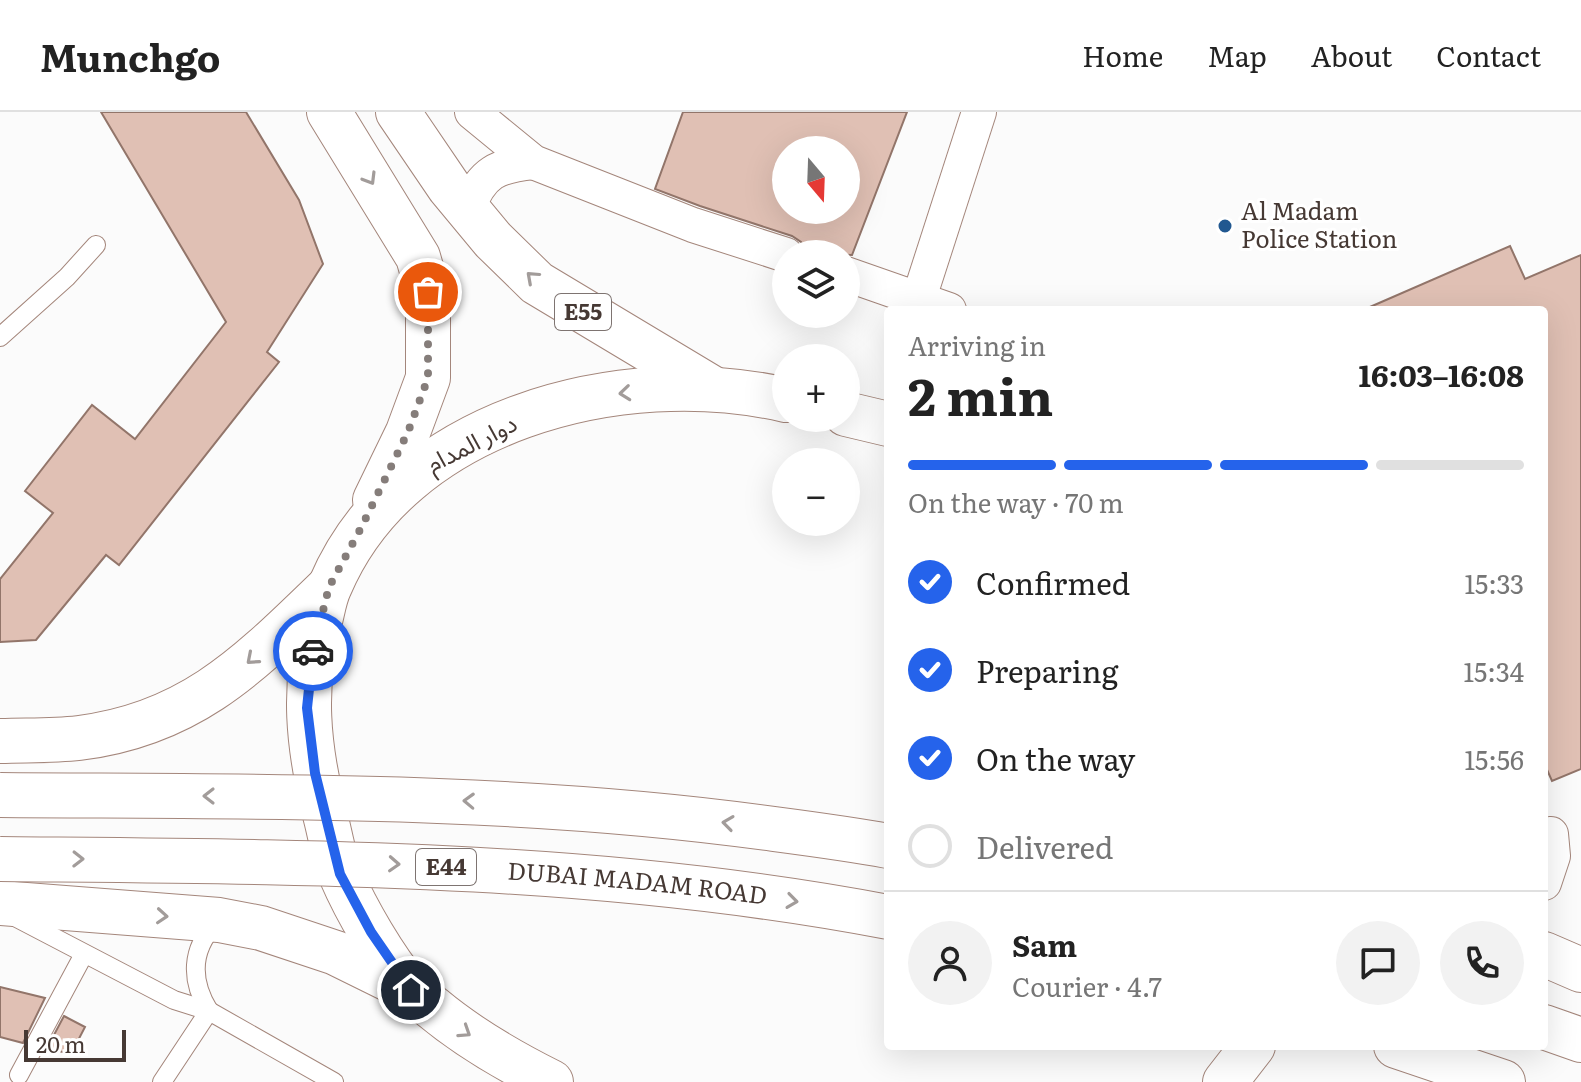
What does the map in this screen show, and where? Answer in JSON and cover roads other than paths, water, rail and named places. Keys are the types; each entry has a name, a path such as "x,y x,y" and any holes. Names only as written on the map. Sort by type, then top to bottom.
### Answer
{"main road":[{"path":"329,112 418,257 428,292 428,378 408,432 361,528"},
{"name":"E55","path":"398,112 427,157 493,240 537,283 717,391"},
{"name":"دوار المدام","path":"551,1082 511,1062 456,1027 411,990 371,932 340,874 315,773 307,708 314,645 329,587 361,528 417,472 459,445 508,422 557,405 610,394 668,388 772,398"},
{"path":"860,417 884,423"},
{"path":"0,741 80,738 131,727 176,712 222,684 329,587"},
{"path":"0,795 364,797 535,804 705,819 884,845"},
{"name":"DUBAI MADAM ROAD","path":"0,859 364,863 528,871 692,887 884,916"},
{"path":"0,906 219,920 261,928 336,953 411,990"},
{"path":"1548,956 1581,970"},
{"path":"1548,1028 1581,1040"},
{"path":"1225,1082 1250,1050"},
{"path":"1408,1050 1503,1082"}],"street":[{"path":"472,112 533,162 693,225 772,250"},
{"path":"860,279 934,304 979,112"},
{"path":"468,208 476,188 502,166 533,162"},
{"path":"1548,831 1581,862"},
{"path":"1548,834 1553,856 1548,871"}],"lane":[{"path":"0,337 56,287 96,245"},
{"path":"0,906 174,1000 209,1011 334,1082"},
{"path":"209,1011 197,988 195,963 207,932 219,920"},
{"path":"19,1075 84,954"},
{"path":"162,1082 209,1011"}],"place":[{"name":"Al Madam Police Station","path":"1225,226"}]}
